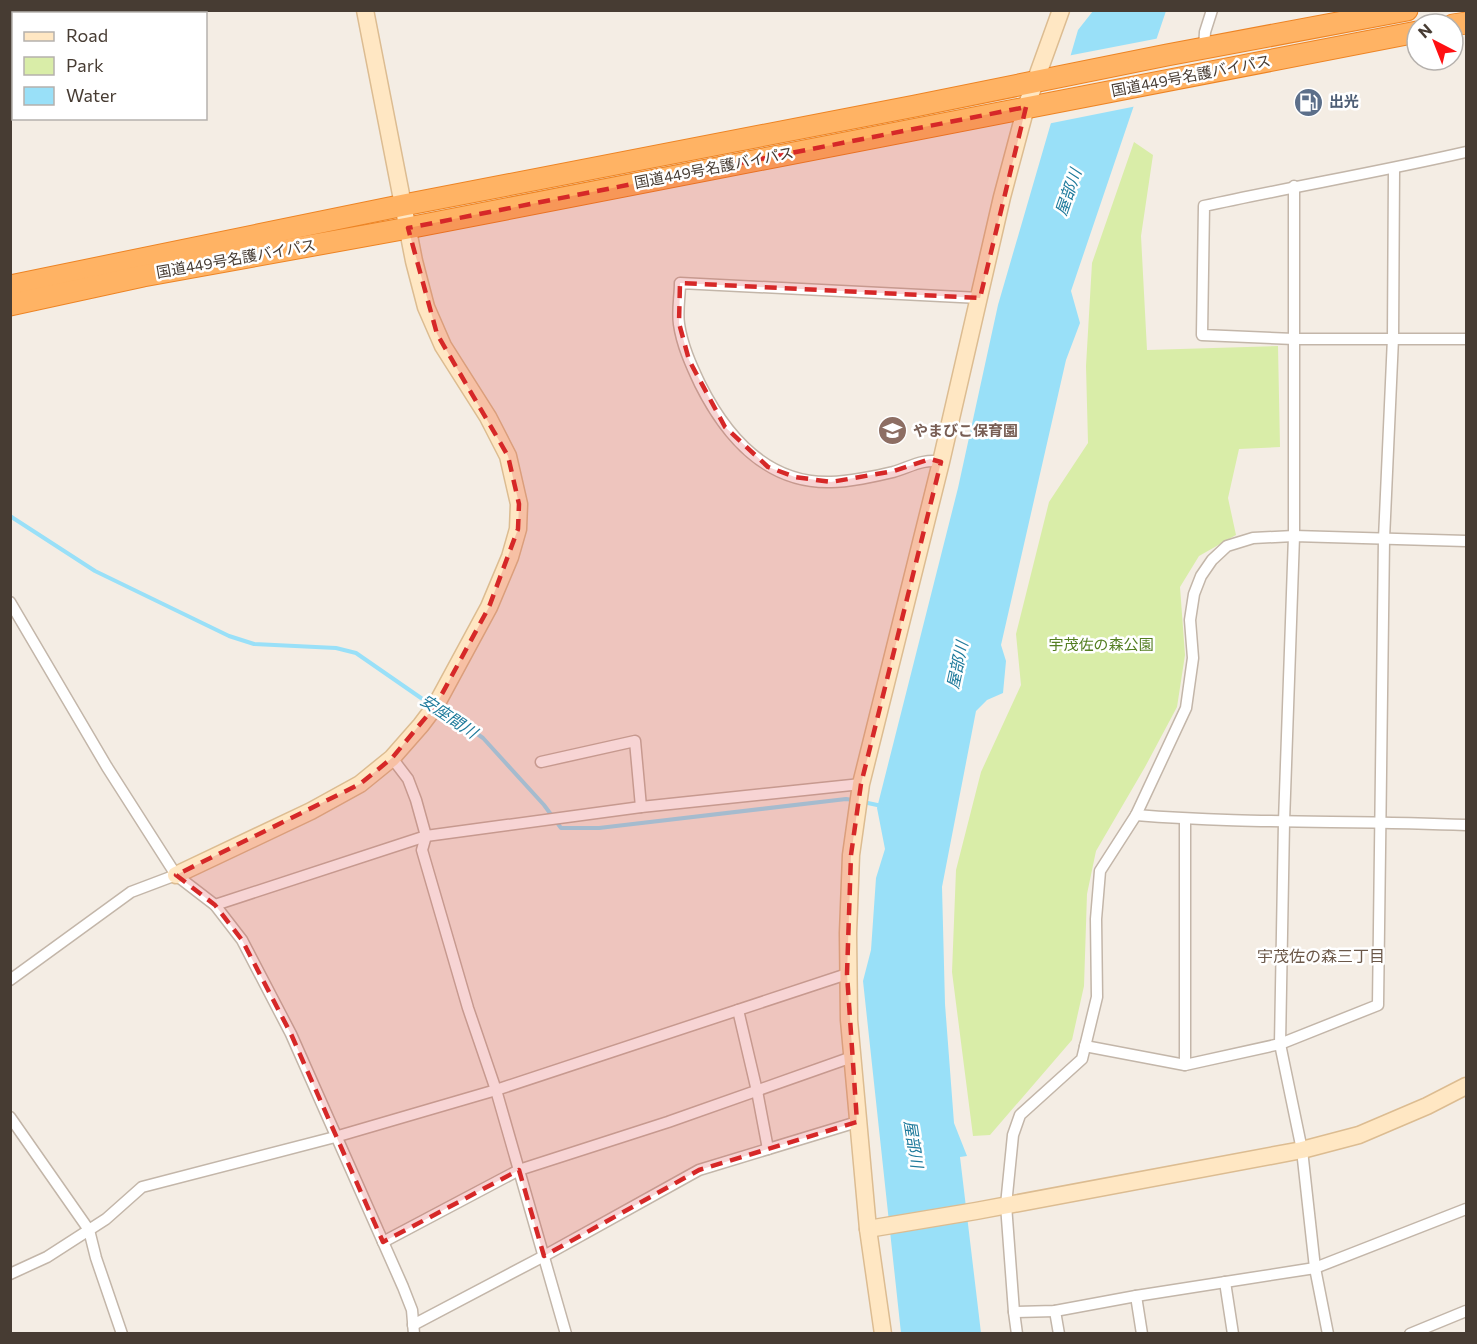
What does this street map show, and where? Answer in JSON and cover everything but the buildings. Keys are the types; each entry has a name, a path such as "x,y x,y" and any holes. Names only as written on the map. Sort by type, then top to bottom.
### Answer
{"highway":[{"name":"国道449号名護バイパス","path":"12,298 404,205 1407,10"},
{"name":"国道449号名護バイパス","path":"12,298 408,228 1405,34"}],"street":[{"path":"10,980 131,892 237,848 321,806 360,784 392,758 436,705 489,607 510,557 518,529 519,504 508,456 488,417 443,346 426,307 365,10"},
{"path":"883,1334 875,1228 857,1122 852,1057 848,974 851,855 861,784 941,462 1002,197 1026,107 1061,10"},
{"path":"1204,49 1205,32 1212,10"},
{"path":"1467,152 1394,169 1294,186 1204,206 1202,335 1294,339 1467,339"},
{"path":"1085,1046 1185,1065 1280,1044 1378,1005 1384,539 1393,338 1394,169"},
{"path":"1294,186 1294,536 1284,822 1280,1044 1302,1150 1315,1268 1328,1334"},
{"path":"941,462 930,459 894,471 831,482 795,477 768,466 725,427 708,400 688,360 678,323 680,283 980,298"},
{"path":"1017,1334 1006,1205 1013,1135 1020,1115 1082,1059 1097,997 1096,919 1100,871 1136,815 1186,708 1192,658 1190,620 1194,594 1201,576 1212,560 1227,546 1253,538 1294,536 1467,541"},
{"path":"10,602 107,767 176,875 215,905 242,940 291,1034 383,1242 412,1310 413,1329 699,1170 857,1122"},
{"path":"541,762 635,741 641,807"},
{"path":"392,758 408,779 426,836 422,850 468,1008 496,1090 566,1334"},
{"path":"215,905 426,836 641,807 861,784"},
{"path":"1136,815 1284,822 1380,821 1467,825"},
{"path":"1185,819 1185,1065"},
{"path":"10,1274 47,1257 106,1219 142,1187 335,1137 496,1090 848,974"},
{"path":"738,1010 768,1149"},
{"path":"383,1242 519,1170 668,1122 852,1057"},
{"path":"875,1228 1302,1150 1359,1135 1467,1086"},
{"path":"10,1117 89,1230 122,1334"},
{"path":"1014,1312 1055,1311 1315,1268 1467,1209"},
{"path":"1225,1282 1233,1334"},
{"path":"1136,1296 1142,1334"},
{"path":"1055,1311 1059,1334"},
{"path":"1410,1334 1467,1311"}],"highlighted area":[{"path":"1026,107 980,298 680,283 679,323 689,360 725,427 768,467 795,477 831,482 894,471 930,459 941,462 861,784 851,855 847,974 857,1122 699,1170 544,1256 519,1170 383,1242 291,1034 242,940 215,905 176,875 360,784 392,758 436,705 489,607 518,529 519,504 508,456 437,334 408,228"}],"green space":[{"name":"宇茂佐の森公園","path":"1134,142 1153,155 1141,236 1147,350 1278,346 1280,447 1239,449 1228,498 1236,535 1199,556 1180,587 1185,655 1177,707 1096,851 1087,894 1084,986 1072,1040 990,1135 973,1136 952,972 956,870 981,772 1021,685 1016,634 1049,502 1088,443 1086,366 1092,263"}],"water":[{"name":"屋部川","path":"1093,11 1166,11 1071,291 1080,323 1066,360 1001,645 1006,661 1003,693 987,700 976,711 942,887 945,1004 954,1123 967,1156 960,1157 981,1333 901,1333 863,981 871,950 876,878 885,849 877,808 958,488 998,305 1078,30"}],"pier":[{"path":"1160,38 1137,106 1047,124 1067,56"}],"waterway":[{"name":"安座間川","path":"10,516 95,571 229,636 254,644 336,648 356,653 421,698 433,703"},
{"name":"安座間川","path":"439,707 483,738 544,805 561,828 599,828 853,800"},
{"name":"安座間川","path":"863,802 882,806"}],"place":[{"name":"出光","path":"1308,102"},
{"name":"やまびこ保育園","path":"892,431"}],"district":[{"name":"宇茂佐の森三丁目","path":"1321,956"}]}
